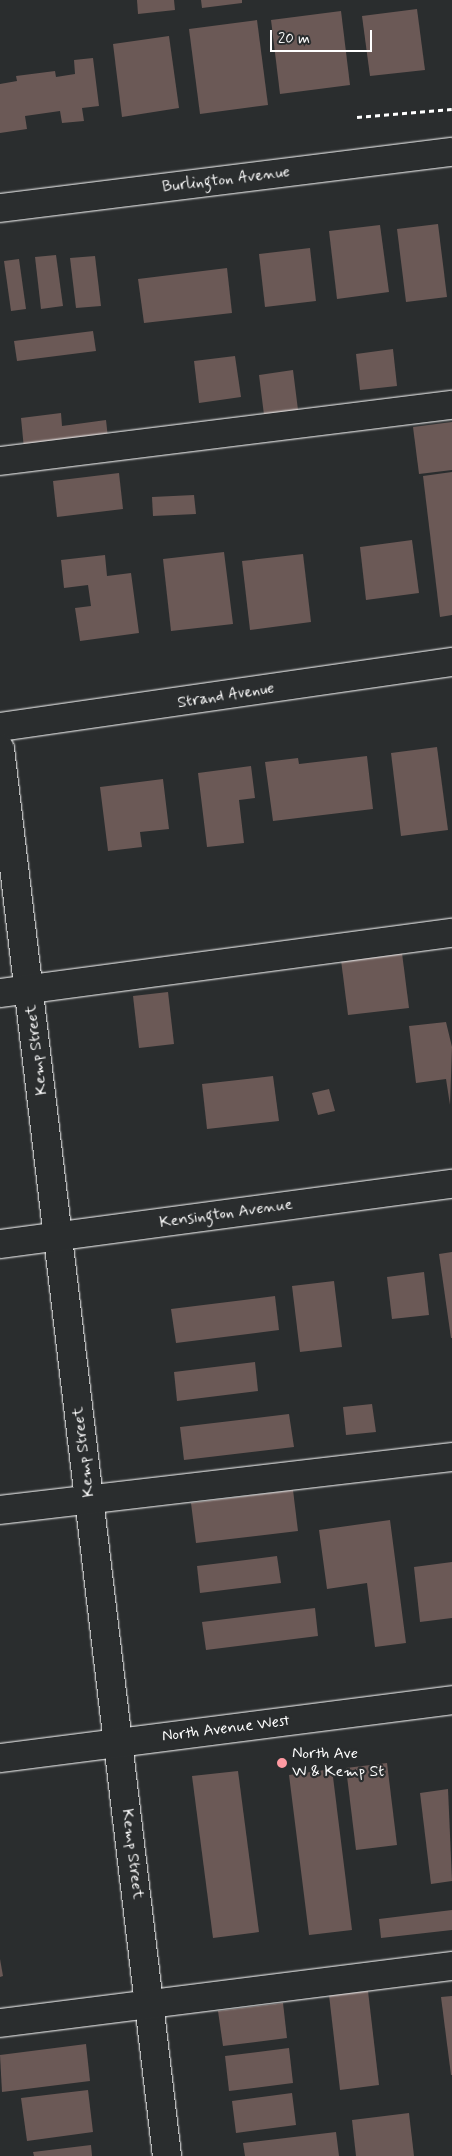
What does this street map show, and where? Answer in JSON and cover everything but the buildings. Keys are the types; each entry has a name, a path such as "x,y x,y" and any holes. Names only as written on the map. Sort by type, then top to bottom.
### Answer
{"street":[{"name":"Burlington Avenue","path":"0,208 452,152"},
{"path":"0,461 452,405"},
{"name":"Strand Avenue","path":"0,727 452,662"},
{"name":"Kemp Street","path":"0,748 167,2156"},
{"path":"0,994 452,933"},
{"name":"Kensington Avenue","path":"0,1244 452,1184"},
{"path":"0,1510 452,1456"},
{"name":"North Avenue West","path":"0,1758 452,1700"},
{"path":"0,2023 452,1966"}],"path":[{"path":"357,118 452,109"}],"place":[{"name":"North Ave W & Kemp St","path":"282,1763"}]}
